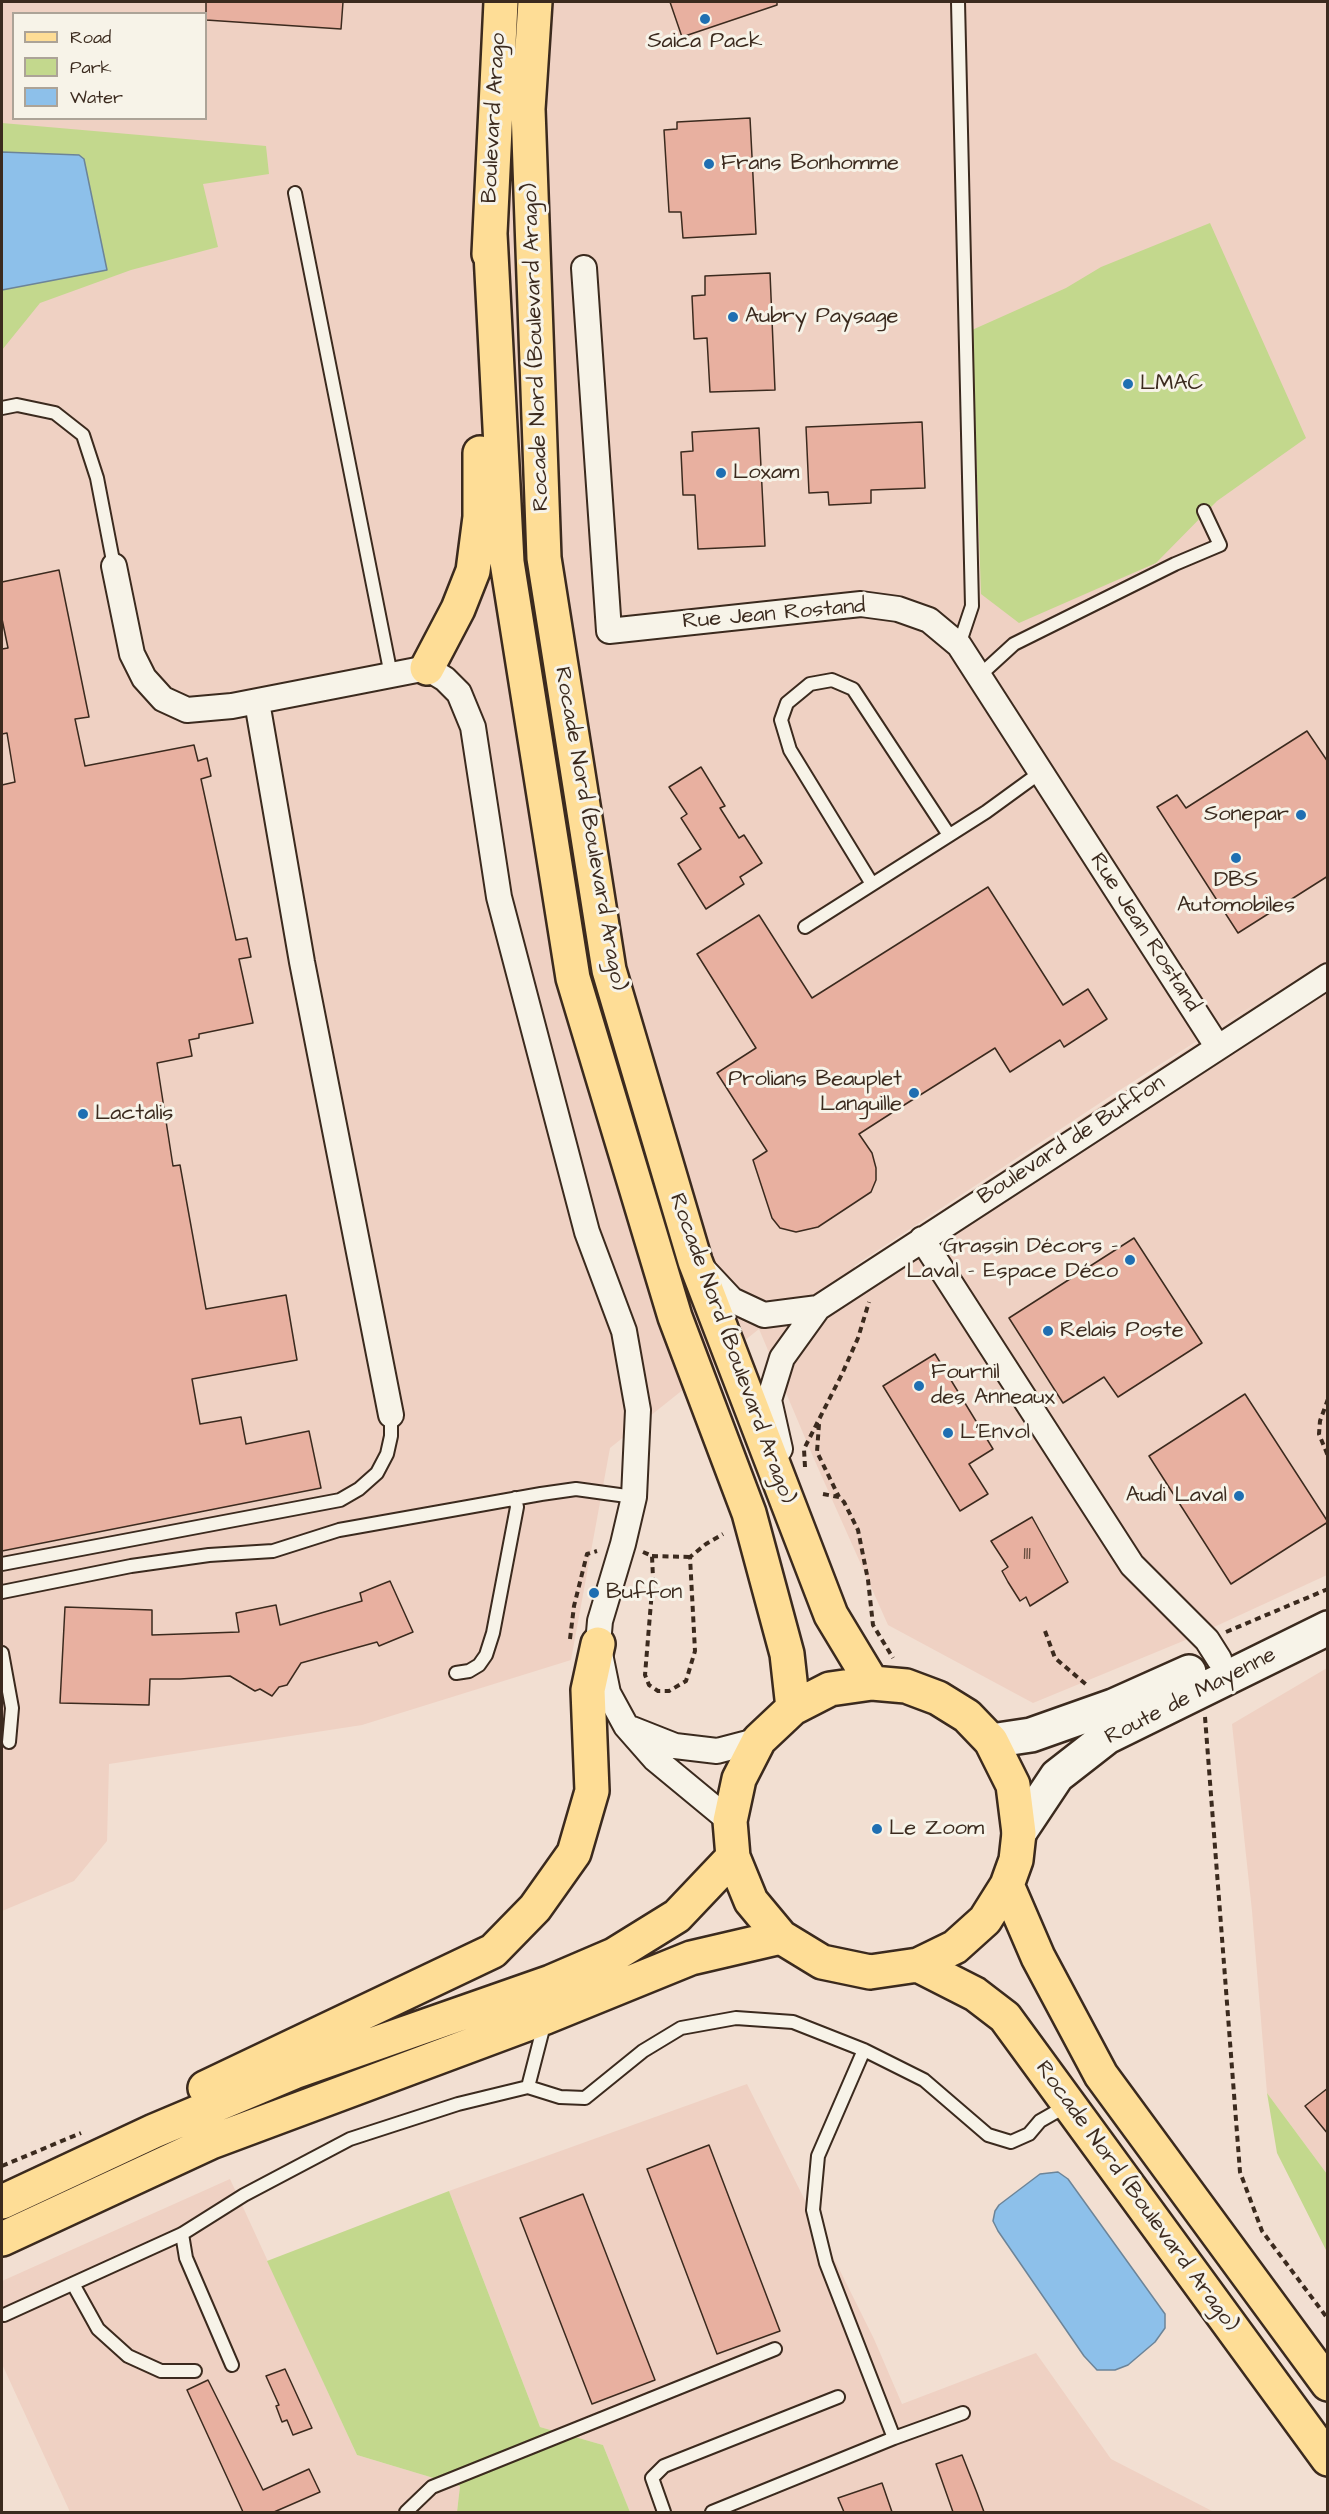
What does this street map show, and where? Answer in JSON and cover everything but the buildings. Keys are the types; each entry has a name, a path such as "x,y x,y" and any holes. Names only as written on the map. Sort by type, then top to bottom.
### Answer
{"main road":[{"name":"Boulevard Arago","path":"490,234 501,2"},
{"name":"Rocade Nord (Boulevard Arago)","path":"535,2 528,109 544,558 609,970 694,1261 800,1539 831,1616 886,1666"},
{"path":"427,668 458,609 473,571 480,518 480,375 490,234"},
{"path":"490,234 507,562 573,978 675,1317 749,1514 787,1654 793,1708"},
{"name":"Route de Mayenne","path":"991,1741 1030,1736 1093,1713 1328,1611"},
{"name":"Route de Mayenne","path":"1019,1833 1057,1776 1107,1737 1328,1628"},
{"path":"154,2131 182,2101 245,2068 416,1990 493,1951 535,1908 574,1853 592,1791 588,1690 583,1645"},
{"path":"886,1666 906,1686 938,1698 967,1716 991,1741 1013,1785 1019,1833 1016,1860 1007,1885 985,1920 955,1947 918,1965 870,1972 822,1962 781,1937 751,1901 733,1857 730,1821 738,1779 759,1740 793,1708 830,1689 886,1666"},
{"path":"2,2202 154,2131 294,2072 551,1983 614,1955 677,1916 733,1857"},
{"path":"1007,1885 1038,1957 1101,2075 1328,2384"},
{"path":"2,2239 211,2142 546,2017 691,1958 781,1937"},
{"name":"Rocade Nord (Boulevard Arago)","path":"918,1965 975,1994 1005,2018 1328,2458"}],"street":[{"name":"Rue Jean Rostand","path":"584,268 609,631 861,604 898,609 929,620 960,645 1217,1046"},
{"path":"114,566 132,654 144,678 163,699 187,711 256,702 427,668 445,679 459,693 473,727 499,897 587,1232 624,1330 638,1410 634,1497 623,1544 605,1599 583,1645 626,1726 655,1759 730,1821"},
{"path":"256,702 302,962 391,1415"},
{"name":"Boulevard de Buffon","path":"818,1308 1217,1046 1328,976"},
{"path":"922,1239 1132,1565 1207,1640 1219,1659"},
{"path":"694,1261 732,1300 764,1315 818,1308"},
{"path":"800,1539 769,1400 782,1359 818,1308"},
{"path":"626,1726 675,1746 717,1751 759,1740"}],"lane":[{"path":"958,2 972,606 960,645"},
{"path":"295,193 391,675"},
{"path":"2,408 17,405 55,412 83,435 97,478 114,566"},
{"path":"980,676 1014,644 1175,564 1220,545 1204,511"},
{"path":"872,884 790,750 781,720 787,704 810,684 832,680 853,689 949,835"},
{"path":"805,927 949,835 1041,772"},
{"path":"2,1564 340,1500 377,1473 387,1454 391,1436 391,1415"},
{"path":"2,1592 132,1566 209,1555 273,1551 339,1530 515,1498 576,1490 634,1497"},
{"path":"456,1673 469,1671 479,1665 486,1655 493,1633 517,1507 515,1498"},
{"path":"2,1653 12,1708 9,1742"},
{"path":"528,2087 546,2017"},
{"path":"4,2315 182,2234 244,2195 350,2139 458,2104 528,2087 560,2097 585,2098 643,2051 681,2028 736,2018 793,2022 864,2049 924,2080 988,2134 1011,2142 1029,2134 1040,2121 1070,2104"},
{"path":"864,2049 818,2156 813,2210 826,2263 894,2438"},
{"path":"182,2234 186,2258 232,2365"},
{"path":"73,2284 98,2329 128,2356 161,2371 195,2371"},
{"path":"406,2512 432,2487 776,2349"},
{"path":"664,2512 652,2478 664,2466 838,2397"},
{"path":"712,2512 894,2438 963,2413"}],"path":[{"path":"805,1472 804,1449 858,1338 870,1300"},
{"path":"1328,1400 1320,1422 1319,1434 1328,1455"},
{"path":"819,1420 817,1452 858,1530 868,1580 873,1625 886,1666"},
{"path":"823,1494 839,1497"},
{"path":"642,1552 652,1556 690,1557 705,1544 723,1534"},
{"path":"583,1645 574,1606 587,1554 595,1551"},
{"path":"652,1556 653,1578 645,1675 650,1685 658,1691 669,1691 686,1681 695,1651 690,1557"},
{"path":"1046,1631 1055,1658 1089,1688"},
{"path":"1205,1708 1240,2172 1262,2230 1328,2319"},
{"path":"2,2166 88,2130"}],"shaded area":[{"path":"2,2 1327,2 1327,1575 1188,1639 1033,1703 888,1625 759,1329 610,1448 571,1660 362,1725 109,1764 107,1841 74,1881 2,1911","holes":["1276,991 855,1267 1112,1095"]},
{"path":"1327,1668 1327,2174 1267,2093 1252,1911 1232,1724"},
{"path":"747,2084 874,2339 902,2404 1036,2353 1111,2459 1214,2512 630,2512 603,2445 540,2427 449,2191"},
{"path":"230,2179 357,2455 460,2486 457,2512 70,2512 2,2364 2,2281"}],"green space":[{"path":"2,123 266,146 269,174 203,184 218,247 131,270 40,303 2,350"},
{"name":"LMAC","path":"1210,223 1306,438 1217,501 1156,563 1019,623 981,594 972,330 1066,288 1101,267"},
{"path":"1267,2093 1327,2174 1327,2252 1277,2153"},
{"path":"449,2191 540,2427 603,2445 630,2512 457,2512 460,2486 357,2455 267,2261"}],"water":[{"path":"2,152 79,155 84,159 107,270 2,290"},
{"path":"1058,2172 1068,2179 1165,2314 1165,2328 1155,2342 1128,2365 1115,2370 1097,2370 1084,2356 993,2221 999,2205 1040,2174"}],"place":[{"name":"Saica Pack","path":"705,19"},
{"name":"Frans Bonhomme","path":"709,164"},
{"name":"Aubry Paysage","path":"733,317"},
{"name":"LMAC","path":"1128,384"},
{"name":"Loxam","path":"721,473"},
{"name":"Sonepar","path":"1301,815"},
{"name":"DBS Automobiles","path":"1236,858"},
{"name":"Prolians Beauplet Languille","path":"914,1093"},
{"name":"Lactalis","path":"83,1114"},
{"name":"Grassin Décors - Laval - Espace Déco","path":"1130,1260"},
{"name":"Relais Poste","path":"1048,1331"},
{"name":"Fournil des Anneaux","path":"919,1386"},
{"name":"L'Envol","path":"948,1433"},
{"name":"Audi Laval","path":"1239,1496"},
{"name":"Buffon","path":"594,1593"},
{"name":"Le Zoom","path":"877,1829"}]}
